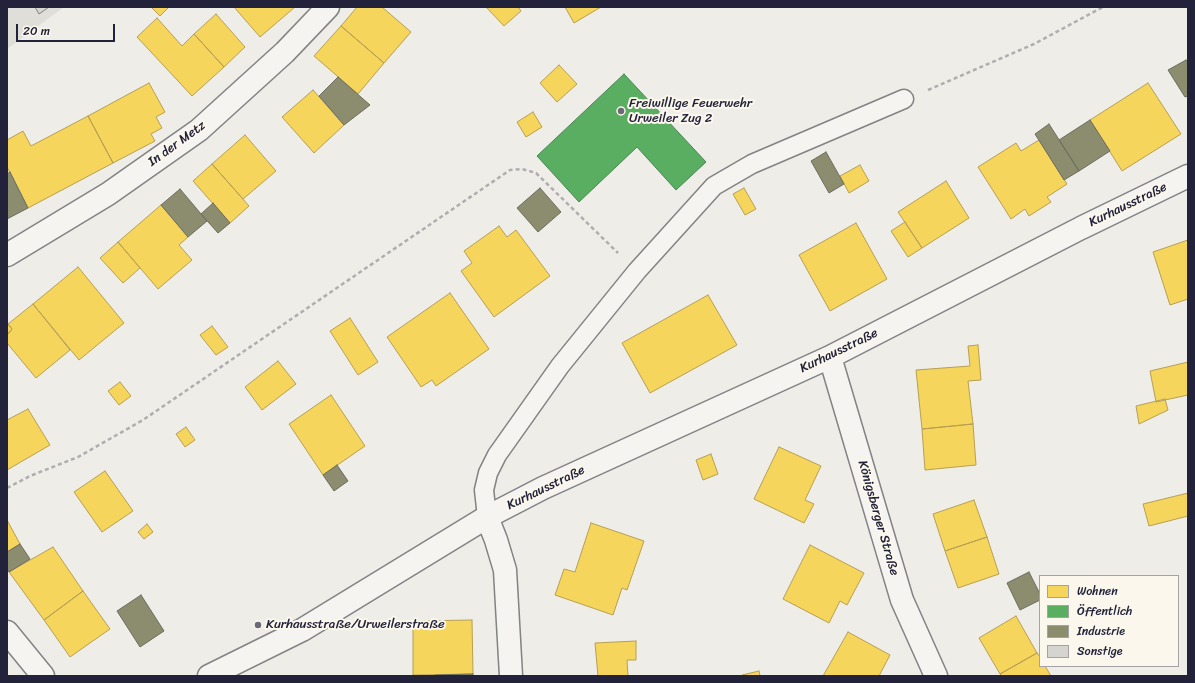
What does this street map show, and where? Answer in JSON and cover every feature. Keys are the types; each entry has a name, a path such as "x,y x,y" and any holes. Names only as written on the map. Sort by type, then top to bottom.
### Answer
{"street":[{"name":"In der Metz","path":"7,255 108,194 199,130 285,52 328,7"},
{"name":"Kurhausstraße","path":"209,676 302,630 487,518 543,488 830,357 1081,228 1188,176"},
{"name":"Königsberger Straße","path":"830,357 902,600 936,676"},
{"path":"487,518 496,540 505,570 512,676"},
{"path":"7,632 43,676"}],"lane":[{"path":"487,518 484,490 488,473 496,455 560,366 637,271 714,186 752,164 904,99"}],"path":[{"path":"904,99 978,69 1034,44 1102,7"},
{"path":"7,488 30,476 78,458 143,420 510,170 522,170 536,173 637,271"}],"shaded area":[{"path":"7,7 64,7 7,49"}],"building: Wohnen":[{"path":"151,7 169,7 160,16"},
{"path":"234,7 295,7 260,37"},
{"path":"357,7 382,7 411,32 384,63 341,26"},
{"path":"486,7 518,7 521,11 504,26"},
{"path":"565,7 601,7 574,23"},
{"path":"216,14 245,47 224,67 194,34"},
{"path":"157,18 182,46 194,34 224,67 192,96 137,37"},
{"path":"341,26 384,63 358,94 314,56"},
{"path":"559,65 577,84 557,102 540,83"},
{"path":"149,83 165,112 156,117 162,128 151,134 155,141 113,163 88,116"},
{"path":"1148,83 1181,134 1122,171 1090,120"},
{"path":"313,90 344,125 314,153 282,117"},
{"path":"533,112 542,127 526,137 517,122"},
{"path":"88,116 113,163 28,208 7,167 7,140 23,131 31,146"},
{"path":"245,135 276,171 243,199 212,164"},
{"path":"1039,140 1067,184 1047,197 1051,202 1029,216 1025,209 1011,219 978,167 1016,143 1021,151"},
{"path":"212,164 249,206 230,223 193,181"},
{"path":"860,165 869,181 849,193 840,176"},
{"path":"946,181 969,218 922,248 898,212"},
{"path":"744,188 756,209 745,215 733,194"},
{"path":"161,205 188,237 179,245 192,260 158,289 118,242"},
{"path":"905,222 922,248 908,257 891,231"},
{"path":"856,223 887,279 830,311 799,255"},
{"path":"499,226 507,237 516,230 550,276 494,317 461,271 472,263 464,251"},
{"path":"1188,240 1188,299 1170,305 1153,252"},
{"path":"118,242 140,268 123,283 100,258"},
{"path":"78,267 124,323 79,360 33,304"},
{"path":"450,293 489,349 436,386 432,380 421,387 387,337"},
{"path":"708,295 737,345 650,393 622,343"},
{"path":"33,304 70,350 36,378 7,343 7,335 12,329 8,324"},
{"path":"350,318 378,362 358,375 330,331"},
{"path":"7,323 12,329 7,335"},
{"path":"212,326 228,347 216,355 200,335"},
{"path":"978,345 981,380 968,381 973,424 922,429 916,370 970,366 968,346"},
{"path":"278,361 296,384 262,410 245,387"},
{"path":"1188,362 1188,395 1156,402 1150,371"},
{"path":"120,382 131,396 119,405 108,391"},
{"path":"331,395 365,446 323,475 289,424"},
{"path":"1165,399 1168,410 1139,424 1136,406"},
{"path":"28,409 50,445 7,470 7,420"},
{"path":"973,424 976,465 925,470 922,429"},
{"path":"186,427 195,440 185,447 176,434"},
{"path":"779,447 821,466 805,500 814,504 804,523 754,499"},
{"path":"711,454 718,474 703,480 696,460"},
{"path":"105,471 133,511 102,532 74,492"},
{"path":"1188,493 1188,516 1149,526 1143,504"},
{"path":"974,500 987,537 945,551 933,514"},
{"path":"7,520 20,544 7,552"},
{"path":"591,523 644,541 627,590 622,588 613,615 555,595 564,569 575,572"},
{"path":"147,524 153,532 144,539 138,532"},
{"path":"987,537 999,574 958,588 945,551"},
{"path":"810,545 864,573 847,605 840,601 829,623 783,599"},
{"path":"53,547 83,591 44,620 9,572"},
{"path":"83,591 110,629 70,657 44,620"},
{"path":"1016,616 1037,653 1000,674 979,638"},
{"path":"472,620 473,674 413,675 413,621"},
{"path":"848,632 890,655 879,676 823,676"},
{"path":"636,641 636,660 627,660 628,676 598,676 595,643"},
{"path":"1037,653 1039,656 1039,667 1046,667 1051,676 1002,676 1000,674"},
{"path":"759,671 760,676 742,676 742,675"}],"building: Öffentlich":[{"name":"Freiwillige Feuerwehr Urweiler Zug 2","path":"624,74 706,162 676,190 637,147 579,202 537,156"}],"building: Industrie":[{"path":"1186,60 1188,63 1188,96 1185,97 1168,70"},
{"path":"338,77 370,105 344,125 319,96"},
{"path":"1090,120 1110,151 1079,171 1059,140"},
{"path":"1049,124 1079,171 1064,180 1035,134"},
{"path":"826,152 844,184 829,193 811,161"},
{"path":"10,172 28,208 7,219 7,174"},
{"path":"540,188 561,212 538,232 517,208"},
{"path":"180,189 207,221 188,237 161,205"},
{"path":"213,203 230,223 218,233 201,214"},
{"path":"337,465 348,481 334,491 323,475"},
{"path":"20,544 30,559 9,572 7,568 7,552"},
{"path":"1029,572 1039,592 1039,600 1020,610 1007,583"},
{"path":"141,595 164,631 140,647 117,611"},
{"path":"473,674 473,676 435,676 435,675"}],"building: Sonstige":[{"path":"35,7 49,7 39,14"}],"place":[{"name":"Freiwillige Feuerwehr Urweiler Zug 2","path":"621,111"},
{"name":"Kurhausstraße/Urweilerstraße","path":"258,625"}]}
